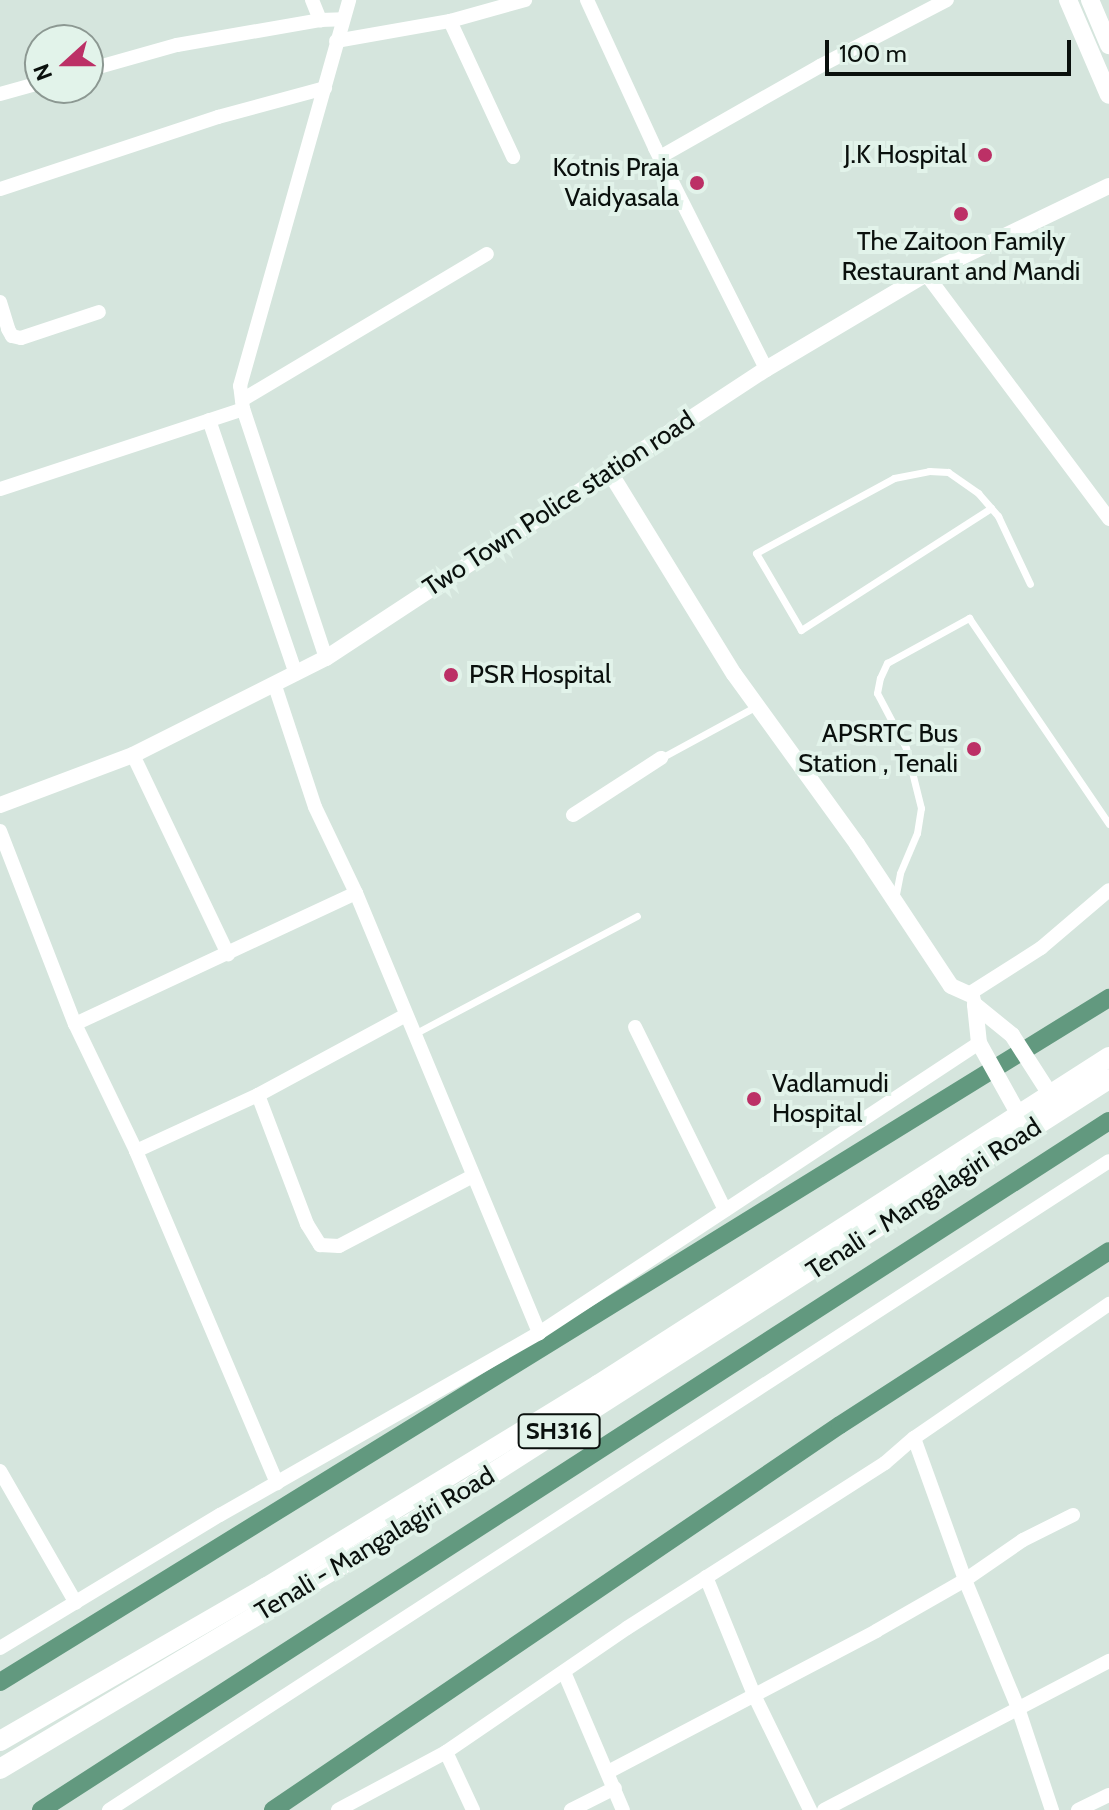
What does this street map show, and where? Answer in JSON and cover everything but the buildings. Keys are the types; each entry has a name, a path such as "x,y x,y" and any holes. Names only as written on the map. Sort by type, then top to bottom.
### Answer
{"main road":[{"path":"1068,0 1109,95"},
{"path":"1090,0 1109,45"},
{"name":"Tenali - Mangalagiri Road","path":"0,1769 460,1494 1053,1098 1109,1057"},
{"name":"Tenali - Mangalagiri Road","path":"1053,1098 1109,1079"},
{"name":"Tenali - Mangalagiri Road","path":"0,1741 388,1514 1021,1119"}],"street":[{"path":"312,0 320,20"},
{"path":"326,658 240,407 241,377 349,0"},
{"path":"336,41 450,21 525,0"},
{"path":"587,0 660,157 766,369"},
{"path":"660,157 820,66 947,0"},
{"path":"104,66 177,45 320,20 343,19"},
{"path":"450,21 513,157"},
{"path":"0,94 24,87"},
{"path":"0,189 218,117 325,88"},
{"name":"Two Town Police station road","path":"0,805 133,755 326,658 766,369 926,274 1109,186"},
{"path":"0,489 213,419 240,407 487,254"},
{"path":"926,274 1109,519"},
{"path":"0,302 12,336 21,338 99,312"},
{"path":"213,419 296,674"},
{"path":"609,471 757,706 951,986 973,1000 1012,1035 1053,1098"},
{"path":"275,686 315,807 356,893 539,1333"},
{"path":"133,755 228,954"},
{"path":"573,815 661,758"},
{"path":"0,831 75,1024 136,1151 277,1483"},
{"path":"973,1000 1109,890"},
{"path":"75,1024 356,893"},
{"path":"973,1000 981,1048 1021,1119"},
{"path":"136,1151 258,1095 406,1015"},
{"path":"635,1027 725,1210"},
{"path":"0,1648 277,1483 539,1333 725,1210 981,1048"},
{"path":"258,1095 307,1224 320,1245 339,1246 473,1176"},
{"path":"109,1810 1109,1161"},
{"path":"338,1810 446,1752 706,1577 885,1463 914,1438 1108,1309"},
{"path":"914,1438 965,1580 1018,1708 1052,1810"},
{"path":"0,1471 76,1603"},
{"path":"608,1772 755,1697 965,1580 1023,1540 1073,1515"},
{"path":"706,1577 755,1697 810,1810"},
{"path":"824,1810 1109,1661"},
{"path":"564,1672 623,1810"},
{"path":"446,1752 473,1810"},
{"path":"571,1810 615,1788"},
{"path":"1078,1810 1109,1795"}],"lane":[{"path":"991,508 801,630 756,553 894,478 929,471 948,472 978,493 991,508 1030,584"},
{"path":"895,901 900,873 917,833 921,808 917,779 906,748 877,693 880,678 887,663 969,618 1109,824"},
{"path":"661,758 757,706"},
{"path":"414,1034 637,916"}],"waterway":[{"path":"0,1682 1109,998"},
{"path":"41,1810 1109,1121"},
{"path":"273,1810 840,1425 1109,1251"}],"place":[{"name":"J.K Hospital","path":"985,155"},
{"name":"Kotnis Praja Vaidyasala","path":"697,183"},
{"name":"The Zaitoon Family Restaurant and Mandi","path":"961,214"},
{"name":"PSR Hospital","path":"451,675"},
{"name":"APSRTC Bus Station , Tenali","path":"974,749"},
{"name":"Vadlamudi Hospital","path":"754,1099"}]}
